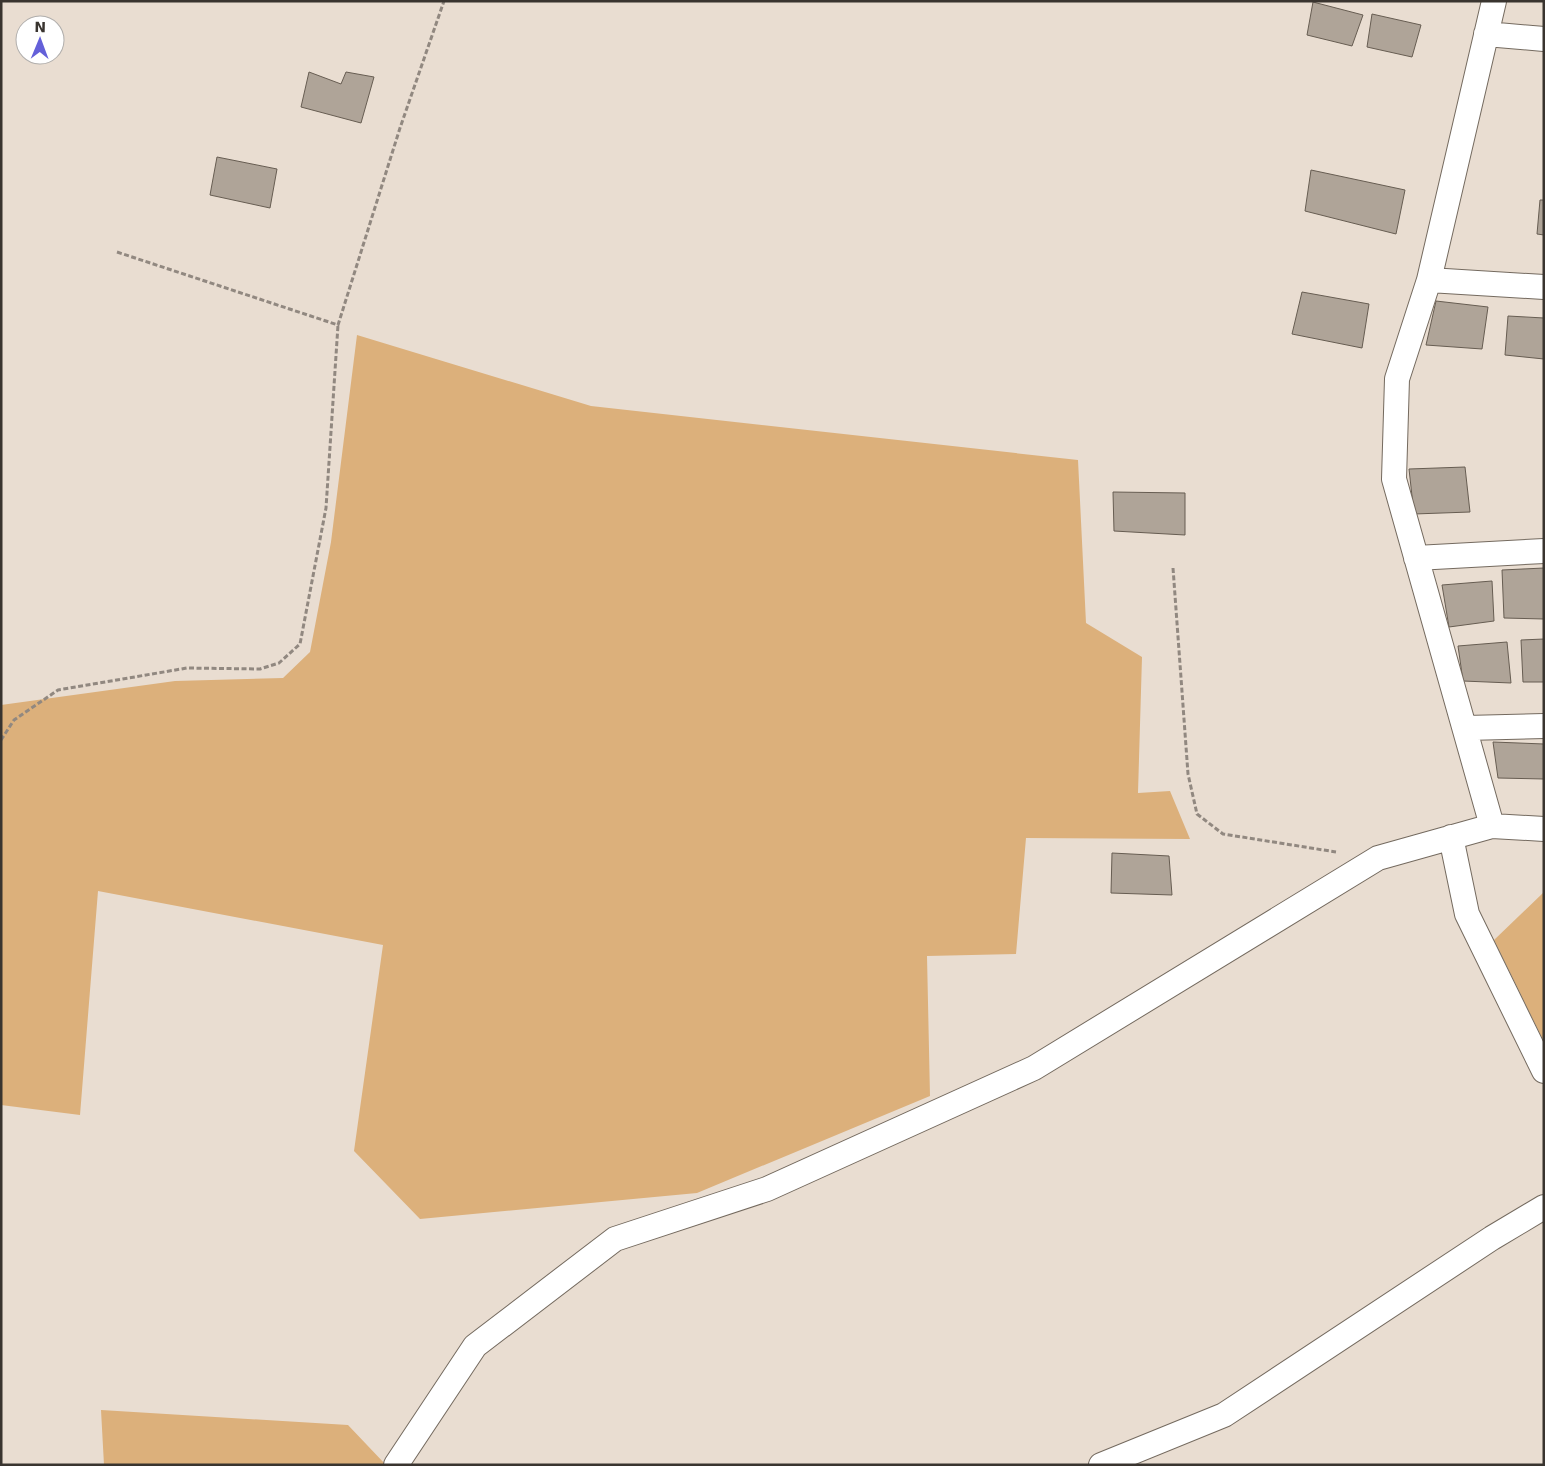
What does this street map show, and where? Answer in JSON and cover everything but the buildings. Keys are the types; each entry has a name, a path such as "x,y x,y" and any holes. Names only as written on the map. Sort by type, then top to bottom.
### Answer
{"street":[{"path":"1492,826 1466,728 1394,479 1396,379 1429,280 1494,1"},
{"path":"1486,34 1544,39"},
{"path":"1429,280 1544,287"},
{"path":"1416,558 1544,551"},
{"path":"1466,728 1544,726"},
{"path":"396,1465 475,1346 615,1239 767,1189 1034,1068 1378,858 1492,826 1544,829"},
{"path":"1451,837 1467,914 1544,1071"},
{"path":"1101,1465 1224,1415 1492,1238 1544,1207"}],"path":[{"path":"1,740 14,720 58,690 186,668 260,669 279,662 300,644 326,508 338,325 400,128 444,1"},
{"path":"117,252 338,325"},
{"path":"1173,568 1188,774 1197,814 1223,834 1378,858"}],"shaded area":[{"path":"357,335 591,406 1078,460 1086,623 1142,657 1138,793 1170,791 1190,839 1026,838 1016,954 927,956 930,1096 697,1193 420,1219 354,1151 383,945 98,891 80,1115 1,1105 1,705 175,681 283,678 310,652 331,542"},
{"path":"1544,892 1544,1042 1494,940"},
{"path":"101,1410 348,1425 386,1465 104,1465"}]}
